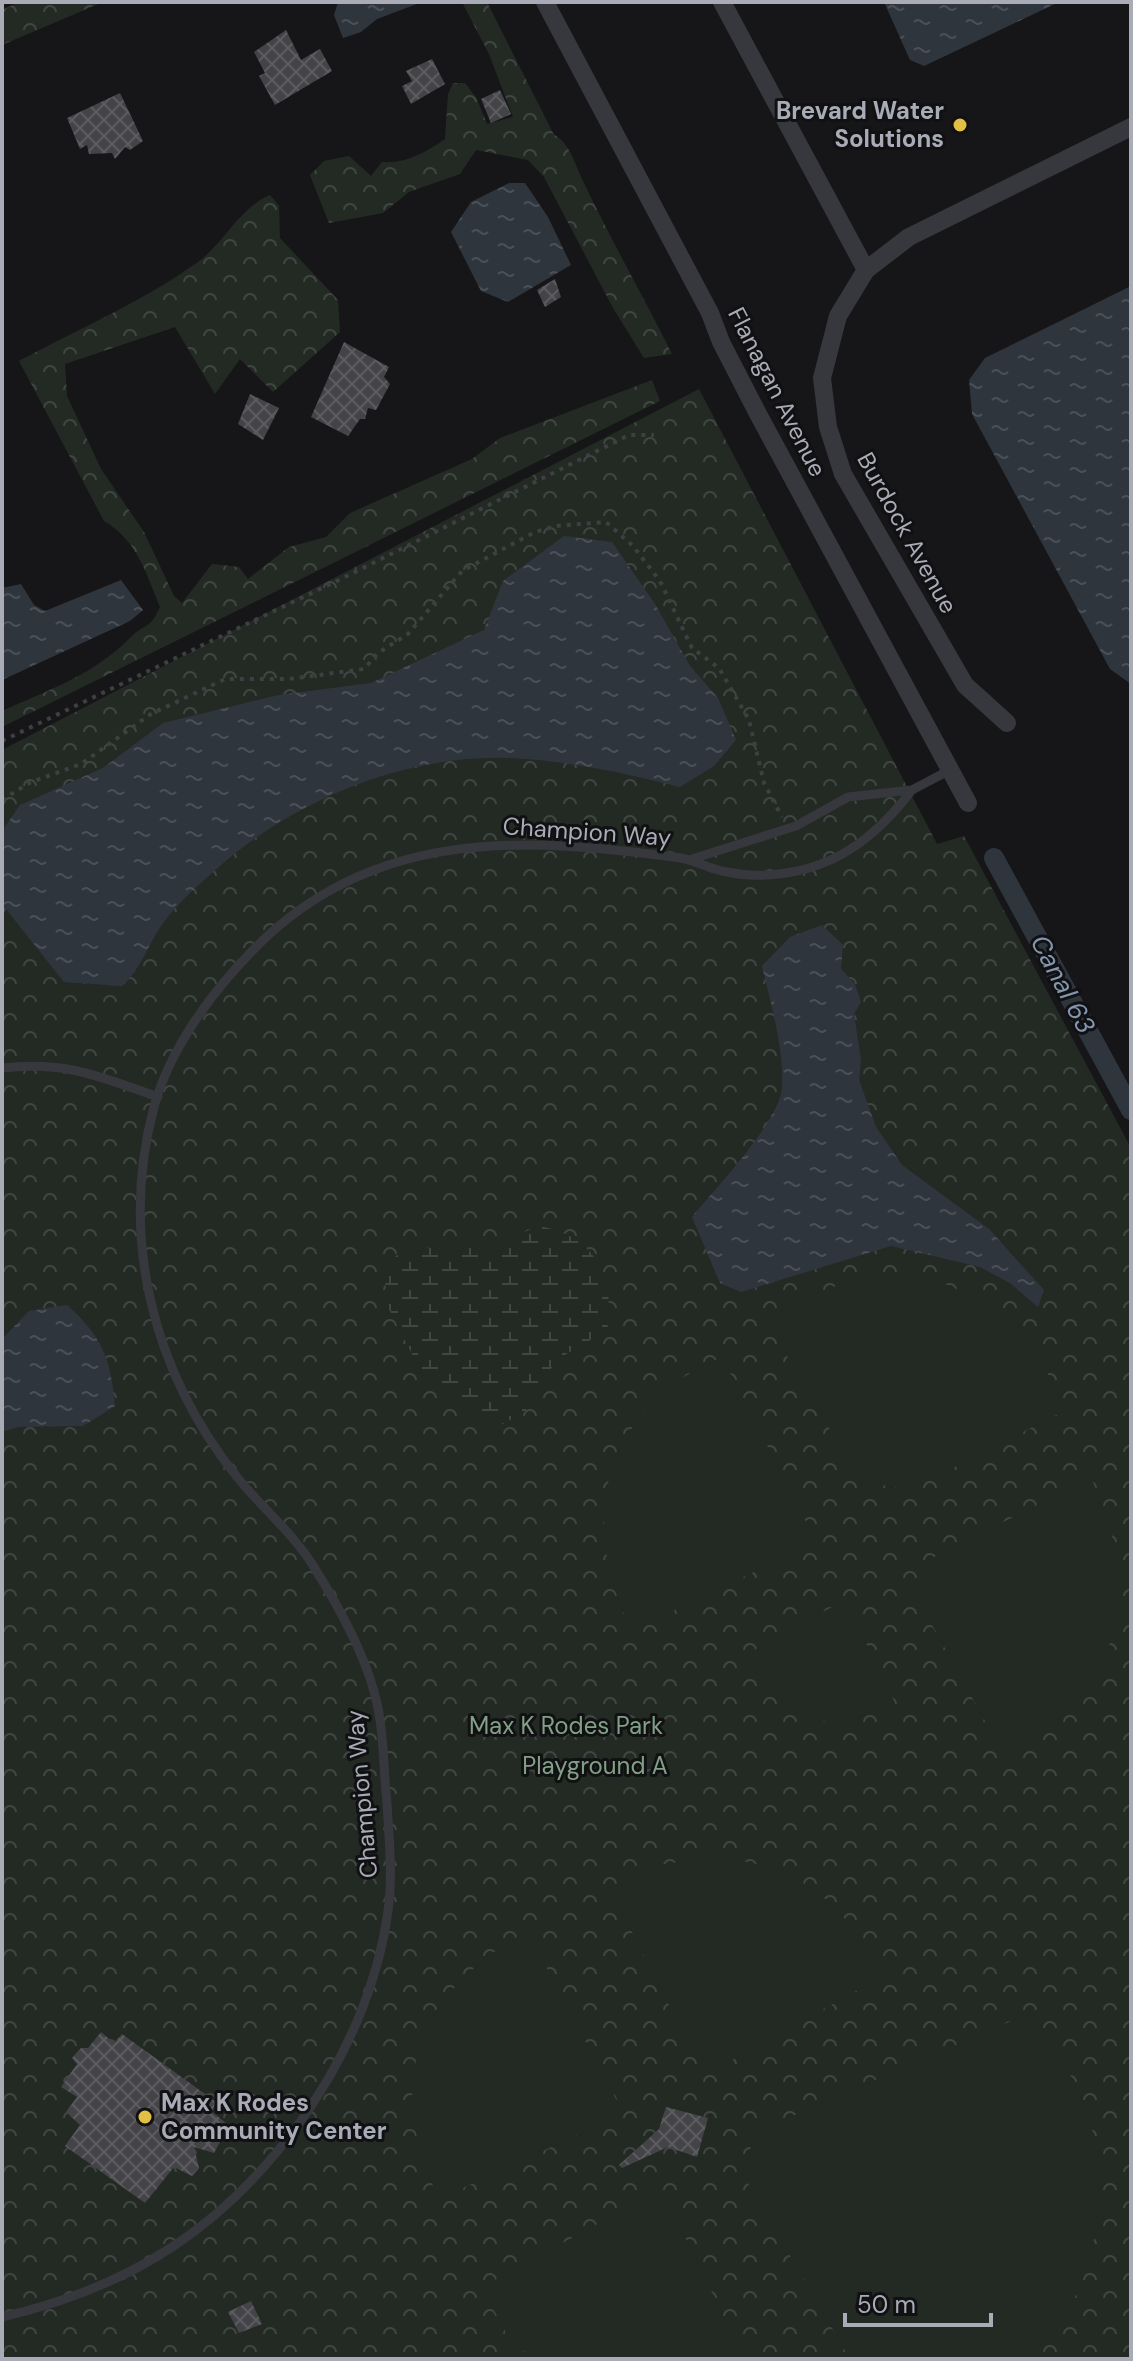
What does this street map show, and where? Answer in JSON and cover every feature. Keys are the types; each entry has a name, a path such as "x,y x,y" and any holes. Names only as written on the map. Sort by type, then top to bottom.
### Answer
{"street":[{"name":"Flanagan Avenue","path":"545,2 710,313 721,342 757,412 968,803"},
{"path":"722,2 866,270"},
{"name":"Burdock Avenue","path":"1007,723 965,685 843,474 828,427 822,378 838,316 866,270 909,237 1131,127"}],"lane":[{"name":"Champion Way","path":"690,859 788,829 848,797 912,790 950,770"},
{"name":"Champion Way","path":"2,2317 56,2305 110,2282 165,2253 234,2202 326,2087 370,1990 388,1910 391,1858 380,1715 359,1656 339,1609 310,1561 237,1477 188,1407 156,1332 141,1244 145,1151 158,1097 190,1030 230,973 271,932 322,894 379,868 433,851 507,843 690,859 723,872 761,875 820,865 839,857 885,825 912,790"},
{"path":"2,1068 49,1065 109,1077 158,1097"}],"path":[{"path":"2,741 343,578 629,435 654,435"},
{"path":"2,800 29,783 81,764 151,714 225,679 289,679 364,669 378,653 408,634 462,571 535,532 606,522 633,546 660,581 692,648 719,668 749,720 764,783 788,829"}],"green space":[{"path":"19,2 103,2 2,45 2,10"},
{"path":"462,2 487,2 554,135 572,155 672,354 644,358 613,308 544,177 528,160 476,150 460,174 409,192 383,213 329,223 310,175 324,161 349,156 371,176 382,162 407,159 445,139 448,94 453,83 465,83 477,99 487,124 513,117 489,54"},
{"path":"270,195 279,206 280,238 338,300 340,332 273,392 240,359 215,394 175,327 65,364 67,396 101,469 144,532 174,596 182,603 212,564 239,567 248,579 289,547 326,537 350,513 472,459 500,438 652,380 660,401 2,727 2,711 87,671 150,623 160,607 139,558 125,538 104,521 19,361 177,276 208,254 249,208"},
{"name":"Max K Rodes Park","path":"699,389 937,844 964,836 1131,1148 1131,2359 2,2359 2,750"},
{"path":"538,1226 574,1238 597,1261 608,1292 607,1330 563,1356 539,1381 525,1412 499,1426 455,1407 417,1364 388,1307 384,1271 397,1255 447,1243 487,1248"},
{"path":"859,1278 949,1285 1020,1326 1068,1409 909,1490 860,1481 766,1320 804,1297"},
{"path":"722,1357 806,1522 799,1550 632,1631 608,1565 604,1531 605,1499 613,1467 626,1437 647,1409 679,1380"},
{"path":"1091,1478 1114,1544 1118,1578 1117,1610 1111,1642 1097,1672 1077,1700 1045,1729 1002,1752 913,1590 922,1563"},
{"path":"832,1607 850,1610 895,1703 837,1722 815,1720 790,1708 760,1679 744,1656"},
{"path":"717,1856 774,1870 817,1892 851,1927 883,1976 723,2065 695,2056 609,1887 658,1865"},
{"path":"527,1931 618,2103 610,2120 439,2199 422,2156 414,2117 413,2079 420,2045 436,2013 459,1983 489,1956"},
{"path":"1032,2012 1077,2088 1094,2140 1099,2192 1097,2218 1086,2270 1076,2294 1060,2323 1029,2359 850,2359 742,2173 756,2132"},
{"path":"649,2196 669,2204 744,2359 531,2359 506,2333 482,2287"}],"water":[{"path":"338,2 422,2 377,19 361,32 343,38 334,15"},
{"path":"884,2 1059,2 924,66 910,60"},
{"path":"509,183 525,183 548,217 571,265 508,302 481,291 451,232 471,202"},
{"path":"1131,286 1131,684 1110,669 972,414 969,380 985,358"},
{"path":"564,536 612,542 655,604 690,666 718,698 736,740 714,766 680,787 618,772 555,762 512,758 472,759 390,773 351,787 276,824 212,873 166,919 139,965 122,986 64,982 2,904 2,831 20,805 103,768 163,723 279,695 371,683 484,630 503,581"},
{"path":"121,580 143,610 130,621 2,680 2,588 21,584 34,605 45,611"},
{"path":"822,925 843,945 841,969 855,984 861,1002 854,1014 861,1060 859,1080 876,1127 902,1165 989,1229 1044,1290 1038,1307 1010,1283 980,1267 891,1246 741,1292 720,1283 692,1217 759,1136 779,1101 781,1057 762,966 790,937"},
{"path":"67,1305 89,1327 103,1350 111,1375 115,1406 83,1426 18,1427 2,1432 2,1339 29,1311"}],"building":[{"path":"286,30 301,60 320,49 332,71 275,105 259,76 265,73 254,52"},
{"path":"432,59 445,84 411,104 402,86 412,81 406,71"},
{"path":"500,90 511,114 491,123 481,99"},
{"path":"120,93 143,141 130,150 125,147 115,159 112,153 89,154 87,145 80,149 67,118"},
{"path":"555,279 561,297 545,307 537,290"},
{"path":"344,342 389,367 384,377 390,384 376,410 368,408 365,419 360,419 348,436 311,417"},
{"path":"250,394 279,408 263,440 238,424"},
{"name":"Max K Rodes Community Center","path":"101,2032 114,2043 122,2034 216,2102 212,2112 226,2123 215,2137 220,2142 214,2153 194,2147 199,2168 192,2176 174,2167 145,2203 65,2146 80,2125 66,2112 77,2097 61,2087 77,2064 72,2058 81,2048 88,2048"},
{"path":"666,2107 708,2118 697,2157 668,2147 622,2168 619,2165 659,2129"},
{"path":"251,2301 262,2324 239,2333 228,2312"}],"waterway":[{"name":"Canal 63","path":"994,858 1131,1110"}],"place":[{"name":"Brevard Water Solutions","path":"960,125"},
{"name":"Max K Rodes Community Center","path":"145,2117"}],"park label":[{"name":"Playground A","path":"595,1766"}]}
